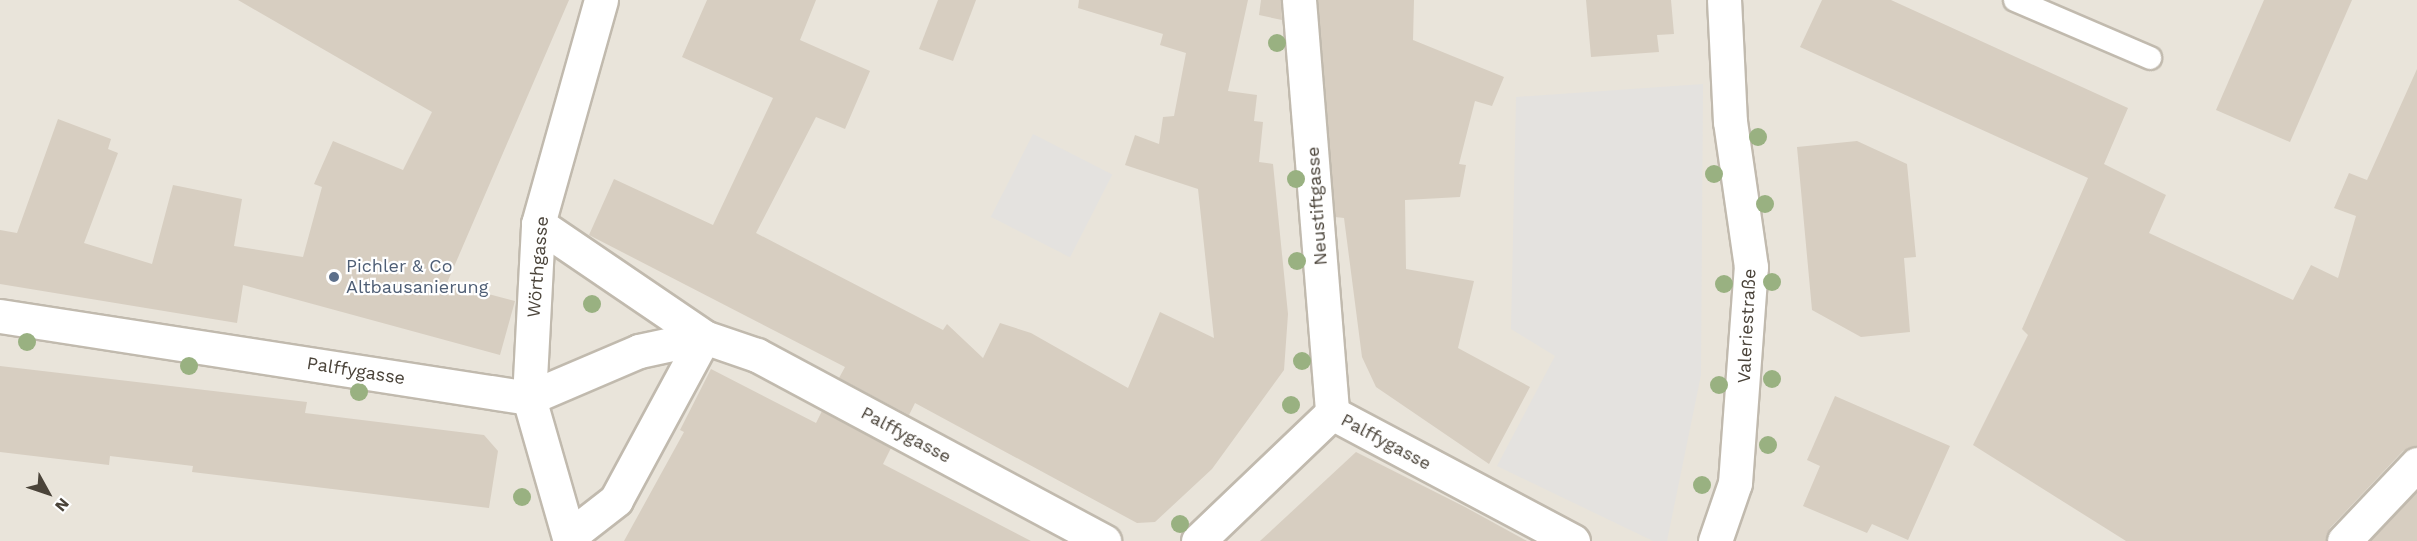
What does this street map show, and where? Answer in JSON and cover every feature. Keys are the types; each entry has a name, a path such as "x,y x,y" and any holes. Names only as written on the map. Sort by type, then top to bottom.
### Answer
{"street":[{"name":"Wörthgasse","path":"601,0 538,224 530,398 571,538 616,500 704,337"},
{"name":"Neustiftgasse","path":"1299,0 1332,412"},
{"name":"Valeriestraße","path":"1715,541 1735,483 1751,267 1730,122 1724,0"},
{"name":"Palffygasse","path":"538,224 704,337 757,355 1104,541"},
{"name":"Palffygasse","path":"0,316 530,398"},
{"path":"530,398 639,351 704,337"},
{"name":"Palffygasse","path":"1198,541 1332,412 1573,541"},
{"path":"2344,541 2417,464"}],"lane":[{"path":"2015,0 2150,58"}],"shaded area":[{"path":"0,0 2417,0 2417,541 0,541"},
{"path":"1703,84 1701,375 1667,541 1653,541 1497,466 1555,356 1511,329 1516,97"},
{"path":"1033,134 1112,174 1070,257 991,217"}],"building":[{"path":"238,0 569,0 447,283 515,301 500,355 243,285 237,323 0,284 0,230 17,233 58,119 111,139 108,149 118,153 84,243 152,264 173,185 242,199 234,246 303,257 322,187 314,184 333,141 403,170 432,112"},
{"path":"707,0 816,0 800,40 870,71 845,129 816,117 756,233 943,330 947,324 983,358 1000,323 1031,333 1128,388 1160,312 1214,338 1198,189 1125,165 1135,135 1159,144 1163,117 1174,116 1186,53 1160,45 1163,34 1078,8 1079,0 1248,0 1228,91 1257,95 1254,121 1263,122 1259,162 1273,164 1288,314 1284,370 1212,469 1155,522 1137,523 915,403 909,415 839,378 845,367 589,235 614,179 713,225 773,98 682,57"},
{"path":"938,0 976,0 953,61 919,49"},
{"path":"1261,0 1281,0 1282,20 1259,15"},
{"path":"1318,0 1414,0 1413,40 1504,77 1492,106 1475,101 1459,164 1466,165 1460,197 1405,200 1406,269 1474,281 1458,348 1530,387 1489,464 1376,387 1362,357 1344,218 1335,217"},
{"path":"1586,0 1671,0 1674,34 1657,35 1659,52 1591,57"},
{"path":"1822,0 1891,0 2128,108 2104,164 2166,195 2149,233 2293,300 2311,265 2338,278 2356,216 2334,208 2349,173 2367,180 2417,69 2417,446 2403,451 2330,528 2326,541 2126,541 1973,445 2028,335 2022,329 2088,178 1800,47"},
{"path":"2264,0 2352,0 2290,142 2216,110"},
{"path":"1857,141 1907,164 1916,257 1904,258 1910,332 1861,337 1812,310 1797,147"},
{"path":"0,366 307,402 305,413 484,435 498,451 489,508 192,472 193,466 110,456 109,465 0,452"},
{"path":"711,369 816,423 822,411 891,448 883,464 1031,541 624,541 684,432 680,430"},
{"path":"1835,396 1950,446 1908,540 1872,524 1867,533 1803,506 1820,466 1807,460"},
{"path":"1356,452 1465,507 1527,541 1260,541"},
{"path":"2417,491 2417,541 2370,541"}],"place":[{"name":"Pichler & Co Altbausanierung","path":"334,277"}]}
